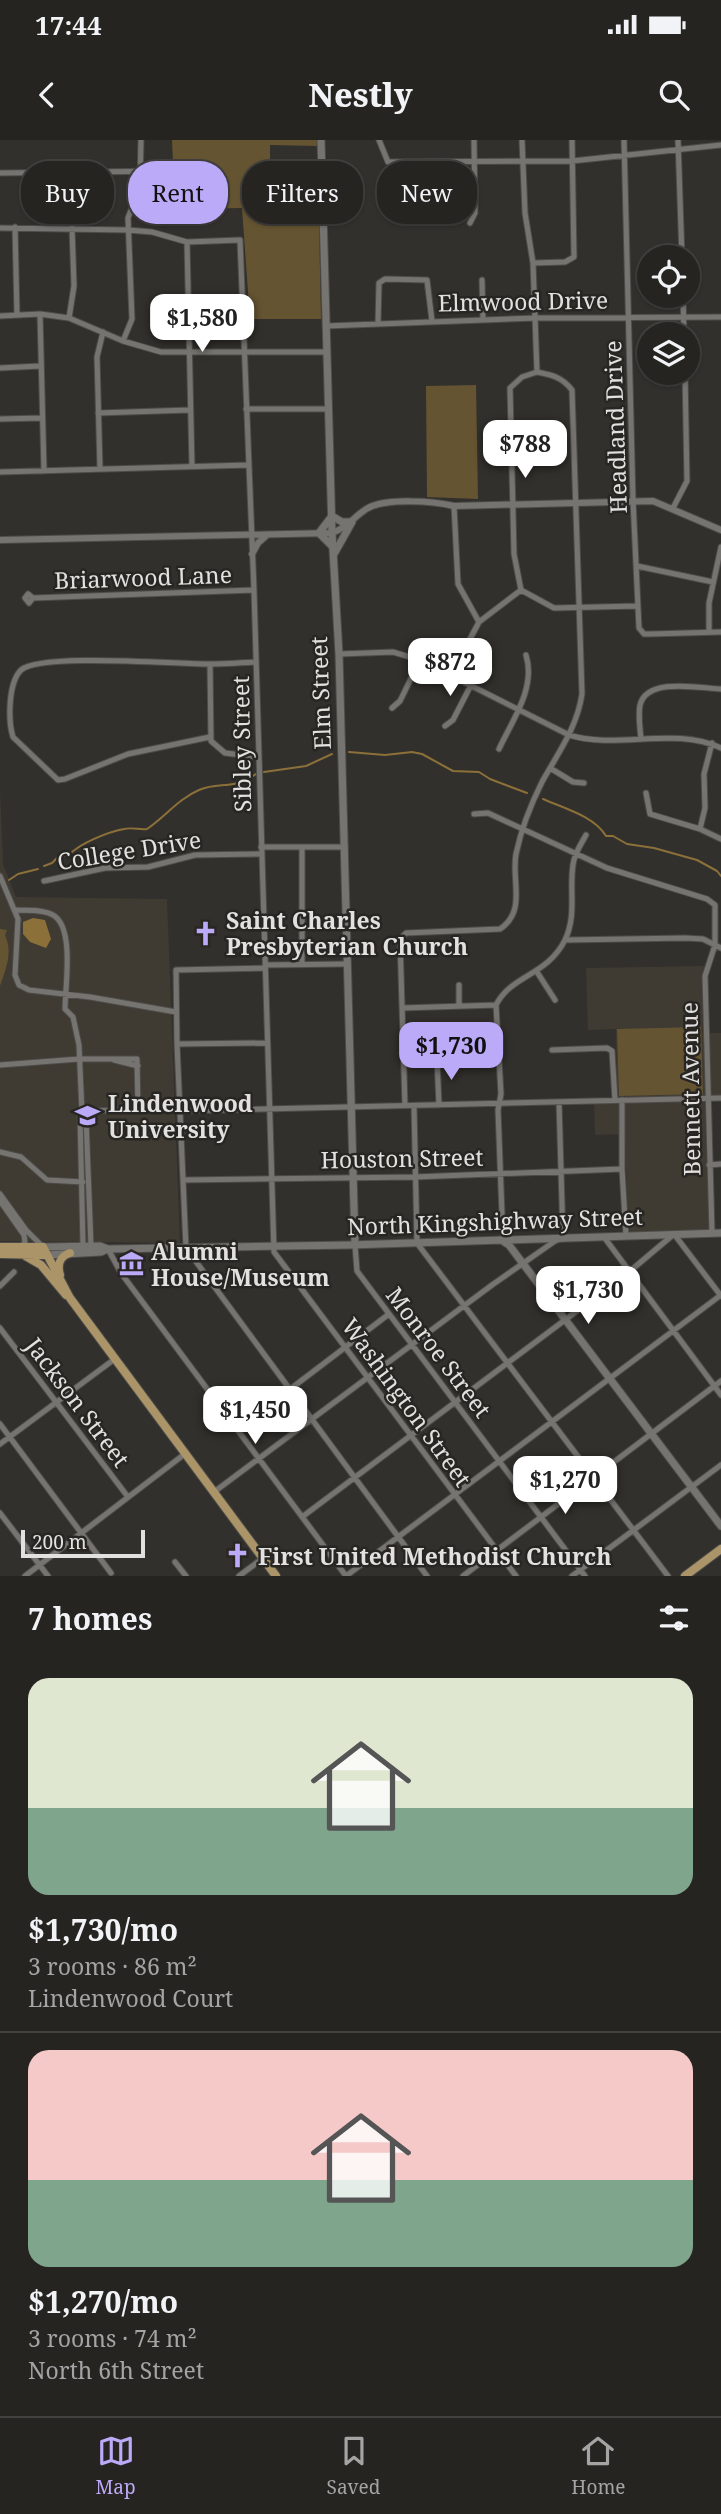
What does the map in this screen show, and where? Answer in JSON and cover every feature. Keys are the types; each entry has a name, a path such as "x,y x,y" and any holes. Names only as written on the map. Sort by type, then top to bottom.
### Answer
{"main road":[{"name":"Elm Street","path":"321,140 332,533 345,847 351,1178 355,1245"},
{"path":"332,516 342,522 352,522 333,551 320,533 332,516"},
{"path":"340,1245 354,1227"},
{"name":"North Kingshighway Street","path":"108,1249 355,1245 721,1233"},
{"path":"503,1240 721,1527"},
{"path":"44,1252 87,1246 108,1249"},
{"path":"0,1247 22,1251 70,1253 101,1252 108,1249"},
{"path":"0,1254 22,1251 41,1265 67,1293 276,1576"},
{"path":"44,1252 67,1293"},
{"path":"67,1293 58,1269 60,1260 70,1253"},
{"path":"685,1576 721,1549"}],"street":[{"path":"141,140 141,161"},
{"path":"379,140 388,161"},
{"path":"474,140 475,161"},
{"path":"522,140 525,213 533,263 537,372"},
{"path":"533,263 565,262 574,257 572,140"},
{"name":"Headland Drive","path":"624,140 639,628 644,634 721,632"},
{"path":"678,140 682,245"},
{"path":"477,162 572,161 721,145"},
{"path":"0,173 128,170"},
{"path":"124,341 132,319 128,224"},
{"path":"15,227 18,314"},
{"path":"0,228 128,230 152,232 187,242 192,467"},
{"path":"69,318 74,286 72,228"},
{"name":"Sibley Street","path":"187,242 240,240 254,590 274,1247"},
{"path":"378,323 379,283 385,279 427,280 432,321"},
{"path":"482,280 483,319"},
{"path":"684,308 684,322"},
{"path":"40,314 44,471"},
{"path":"0,316 40,314 69,318 124,341 161,352 327,352"},
{"name":"Elmwood Drive","path":"326,326 483,319 721,317"},
{"path":"100,469 97,357 103,332"},
{"path":"0,368 40,366"},
{"path":"405,1106 400,939 406,933 488,931 508,924 517,903 515,859 523,830 541,785 578,715 582,694 580,609 572,390 557,376 537,372 522,377 510,388 513,554 521,590 554,608 580,609 637,606"},
{"path":"673,508 687,481 685,385"},
{"path":"247,409 329,409"},
{"path":"98,413 190,410"},
{"path":"0,419 42,418"},
{"path":"0,472 248,465"},
{"path":"0,540 332,533 352,522 365,510 383,503 433,502 454,506 653,501 721,530"},
{"path":"454,506 458,584 479,622"},
{"path":"252,554 258,542 267,535"},
{"path":"709,632 709,603 721,547"},
{"path":"637,566 713,582"},
{"name":"Briarwood Lane","path":"33,598 254,590"},
{"path":"451,675 479,622 521,590"},
{"path":"339,654 393,652 420,660 569,735 588,740 693,739 721,748"},
{"path":"499,749 528,690 530,668 526,655"},
{"path":"392,708 400,701 420,660"},
{"path":"210,737 139,751 58,780 13,737 12,687 15,677 24,668 51,662 256,662"},
{"path":"210,664 210,737 216,747 226,753 259,757"},
{"path":"445,726 453,720 471,685"},
{"path":"641,739 640,705 652,688 721,689"},
{"path":"700,829 705,808 704,774 712,743"},
{"path":"551,768 573,782 584,783"},
{"path":"646,793 650,814 700,829 721,839"},
{"path":"474,814 488,813 576,853"},
{"path":"503,1240 496,1005 509,987 537,972 551,959 565,940 573,910 573,863 586,835"},
{"path":"261,847 345,847"},
{"path":"302,847 302,965"},
{"name":"Bennett Avenue","path":"576,853 607,869 711,900 716,910 718,946 705,976 712,1233"},
{"name":"College Drive","path":"44,881 105,868 148,867 195,855 261,854"},
{"path":"0,876 18,919 15,975 19,985 29,990 77,995 176,1012"},
{"path":"14,907 48,913 60,920 66,936 65,1009 74,1021 79,1045 87,1246"},
{"path":"565,940 685,938 703,939 718,946"},
{"path":"346,964 176,970 186,1248 426,1576"},
{"path":"537,972 555,1000"},
{"path":"67,984 77,995"},
{"path":"459,985 459,1006"},
{"path":"402,1008 496,1005"},
{"path":"177,1044 266,1043"},
{"path":"552,1049 607,1048 612,1051 618,1100 626,1237"},
{"path":"0,1065 79,1059 138,1060 138,1110 82,1112"},
{"path":"437,1059 439,1105"},
{"path":"180,1111 721,1098"},
{"path":"214,1492 464,1306 563,1238 559,1102"},
{"path":"414,1106 417,1243 668,1576"},
{"path":"82,1112 86,1118 87,1246"},
{"path":"0,1152 21,1157 47,1180 83,1182"},
{"path":"709,1165 721,1164"},
{"name":"Houston Street","path":"183,1181 415,1177 622,1169"},
{"path":"0,1194 44,1252"},
{"path":"0,1201 24,1235 22,1251"},
{"path":"108,1249 121,1273 302,1517 346,1576 721,1296 674,1234 629,1272 302,1517"},
{"path":"604,1237 721,1395"},
{"name":"Monroe Street","path":"355,1245 356,1272 585,1576"},
{"name":"Washington Street","path":"274,1247 274,1252 516,1576"},
{"path":"0,1286 13,1272"},
{"path":"289,1390 389,1314"},
{"name":"Jackson Street","path":"0,1328 128,1497"},
{"path":"0,1444 116,1358"},
{"path":"463,1576 721,1381"},
{"path":"0,1424 111,1573"},
{"path":"25,1576 186,1453"},
{"path":"572,1576 721,1465"},
{"path":"0,1513 48,1576"},
{"path":"239,1576 263,1558"},
{"path":"175,1562 186,1576"}],"shaded area":[{"path":"172,140 317,140 317,146 270,145 270,161 242,161 242,208 228,208 228,161 173,161"},
{"path":"243,224 319,224 321,319 250,319"},
{"path":"476,385 478,499 427,497 426,386"},
{"name":"Lindenwood University","path":"0,789 3,864 16,897 167,899 180,1243 0,1241"},
{"path":"33,918 45,920 51,939 46,948 30,942 23,934 23,922"},
{"path":"0,929 7,930 5,935 9,954 0,986"},
{"path":"704,966 703,1033 721,1033 721,1096 705,1097 709,1228 628,1233 625,1134 595,1135 594,1104 616,1103 616,1029 588,1030 586,968"},
{"path":"701,1027 703,1094 619,1096 617,1029"}],"waterway":[{"path":"349,752 422,754 453,771 479,772 527,793"},
{"path":"264,772 306,766 332,754"},
{"path":"44,866 102,835 127,828 147,829 199,790 232,784 256,774"},
{"path":"543,799 586,818 606,836 613,836 627,844 654,848 697,860 721,876"},
{"path":"9,880 18,874 38,869"}],"place":[{"name":"Saint Charles Presbyterian Church","path":"206,933"},
{"name":"Lindenwood University","path":"88,1116"},
{"name":"Alumni House/Museum","path":"131,1264"},
{"name":"First United Methodist Church","path":"238,1556"}]}
